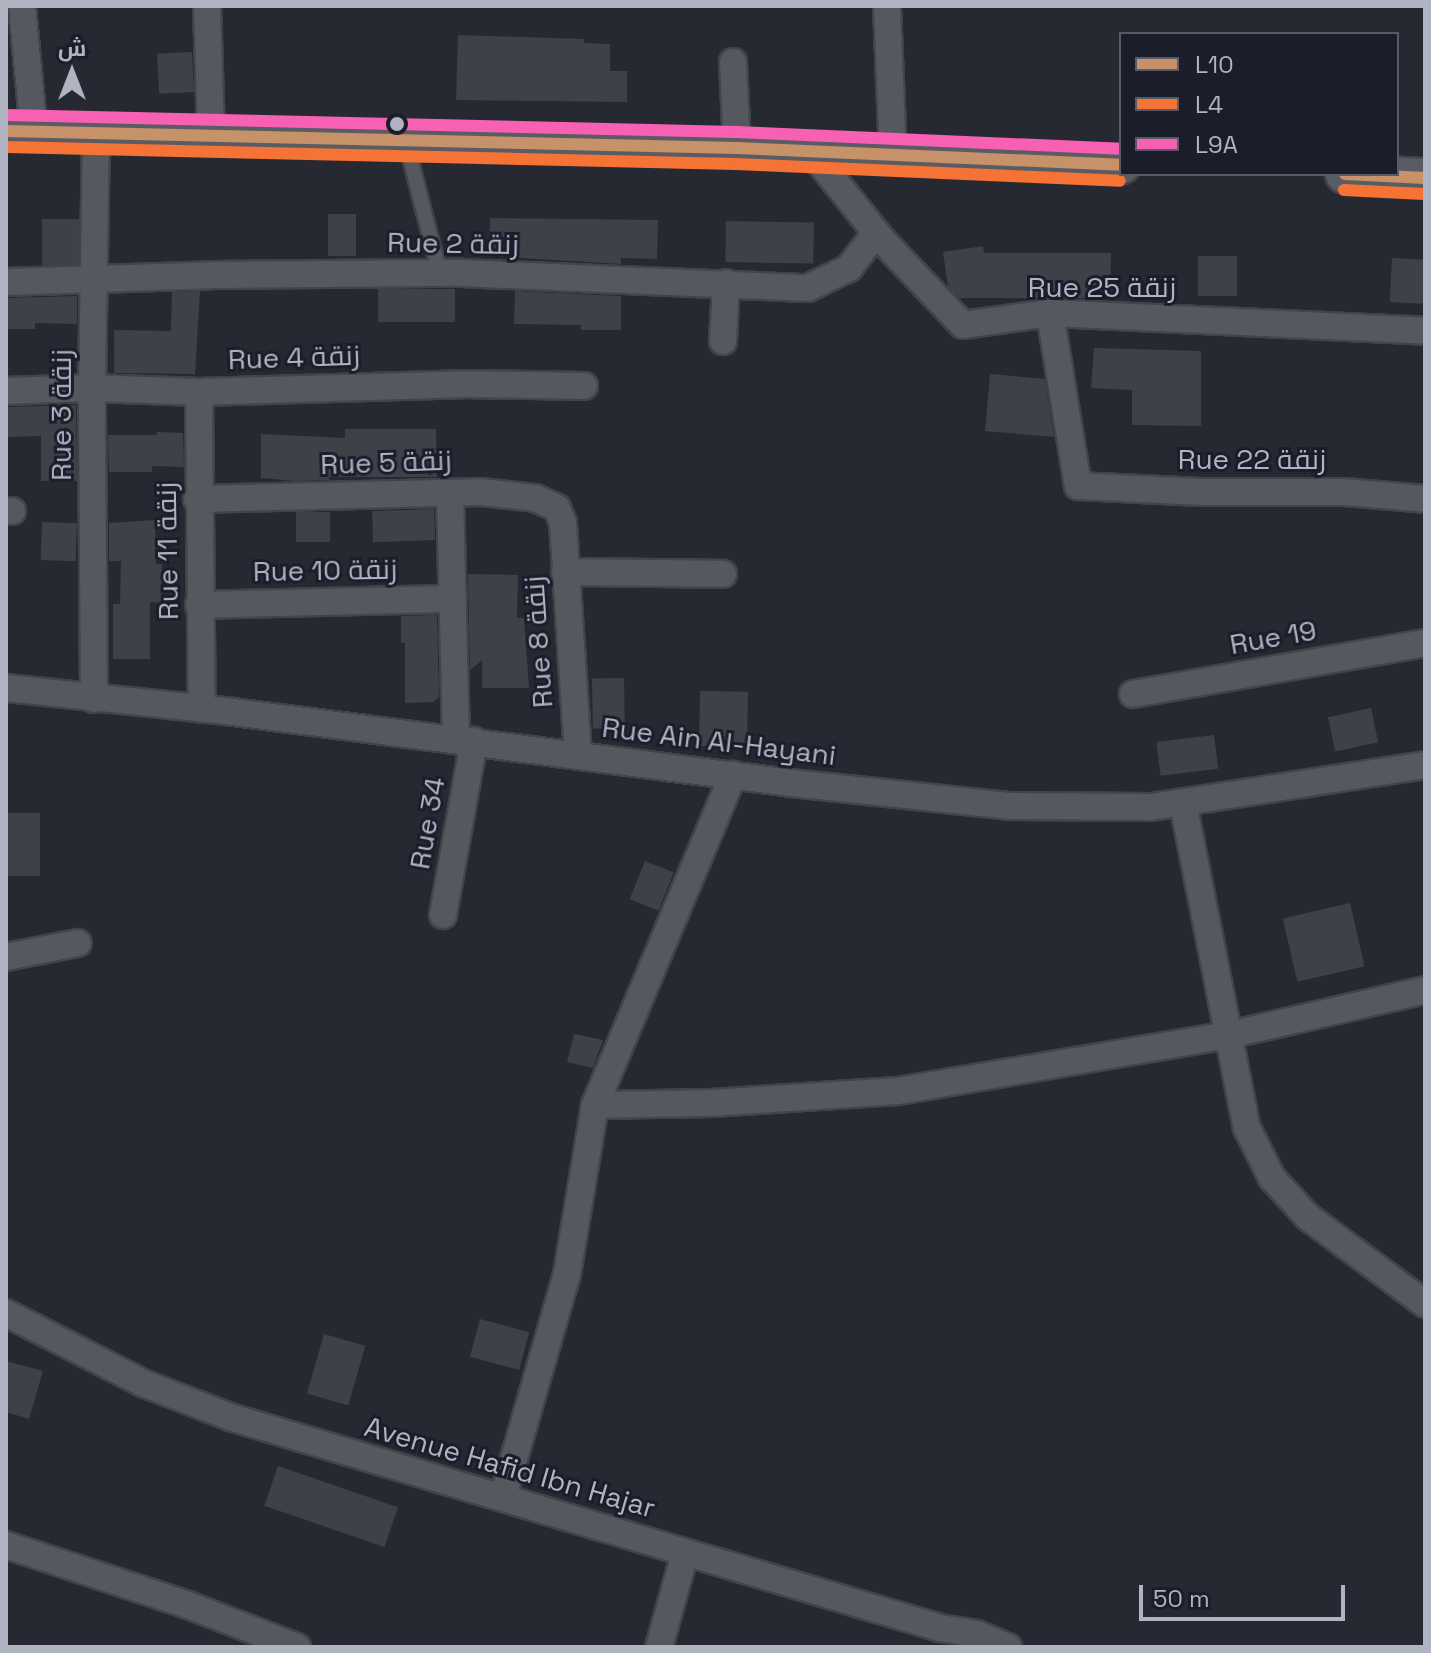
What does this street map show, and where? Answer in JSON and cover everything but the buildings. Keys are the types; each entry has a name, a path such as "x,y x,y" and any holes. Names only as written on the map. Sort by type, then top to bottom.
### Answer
{"main road":[{"path":"20,132 810,150 1119,165"},
{"path":"1385,176 1425,178"}],"street":[{"path":"20,132 22,6"},
{"path":"207,6 211,135"},
{"path":"887,6 893,156"},
{"path":"733,62 737,148"},
{"name":"Rue 3 زنقة","path":"94,699 92,388 96,132"},
{"name":"Rue 25 زنقة","path":"810,150 876,233 963,325 1050,313 1425,331"},
{"name":"Rue 2 زنقة","path":"6,282 212,275 440,274 808,288 829,281 849,268 876,233"},
{"path":"723,341 726,283"},
{"name":"Rue 22 زنقة","path":"1050,313 1078,486 1201,492 1344,492 1425,499"},
{"name":"Rue 4 زنقة","path":"6,391 92,388 199,392 463,384 584,386"},
{"name":"Rue 11 زنقة","path":"199,392 197,499 202,709"},
{"name":"Rue 5 زنقة","path":"197,499 481,492 535,498 560,511 563,523"},
{"name":"Rue 34","path":"443,915 465,740 453,599 450,493"},
{"name":"Rue 8 زنقة","path":"563,523 578,756"},
{"path":"565,572 723,574"},
{"name":"Rue 10 زنقة","path":"199,605 453,599"},
{"name":"Rue 19","path":"1133,694 1425,643"},
{"name":"Rue Ain Al-Hayani","path":"6,688 1009,806 1151,807 1425,765"},
{"path":"503,1497 567,1274 595,1105 733,775"},
{"path":"1183,803 1247,1128 1272,1178 1308,1217 1425,1304"},
{"path":"6,957 78,943"},
{"path":"595,1105 711,1103 898,1091 1229,1035 1425,990"},
{"name":"Avenue Hafid Ibn Hajar","path":"6,1313 145,1384 230,1417 940,1628 977,1634 1008,1647"},
{"path":"6,1545 262,1640 297,1647"},
{"path":"659,1647 685,1553"}],"lane":[{"path":"405,140 440,274"}],"transit line":[{"name":"L9A","path":"6,115 737,132 1119,149"},
{"name":"L10","path":"6,131 737,148 1119,165"},
{"name":"L4","path":"6,147 736,164 1120,181"},
{"name":"L10","path":"1385,176 1425,178"},
{"name":"L4","path":"1344,190 1424,194"}]}
